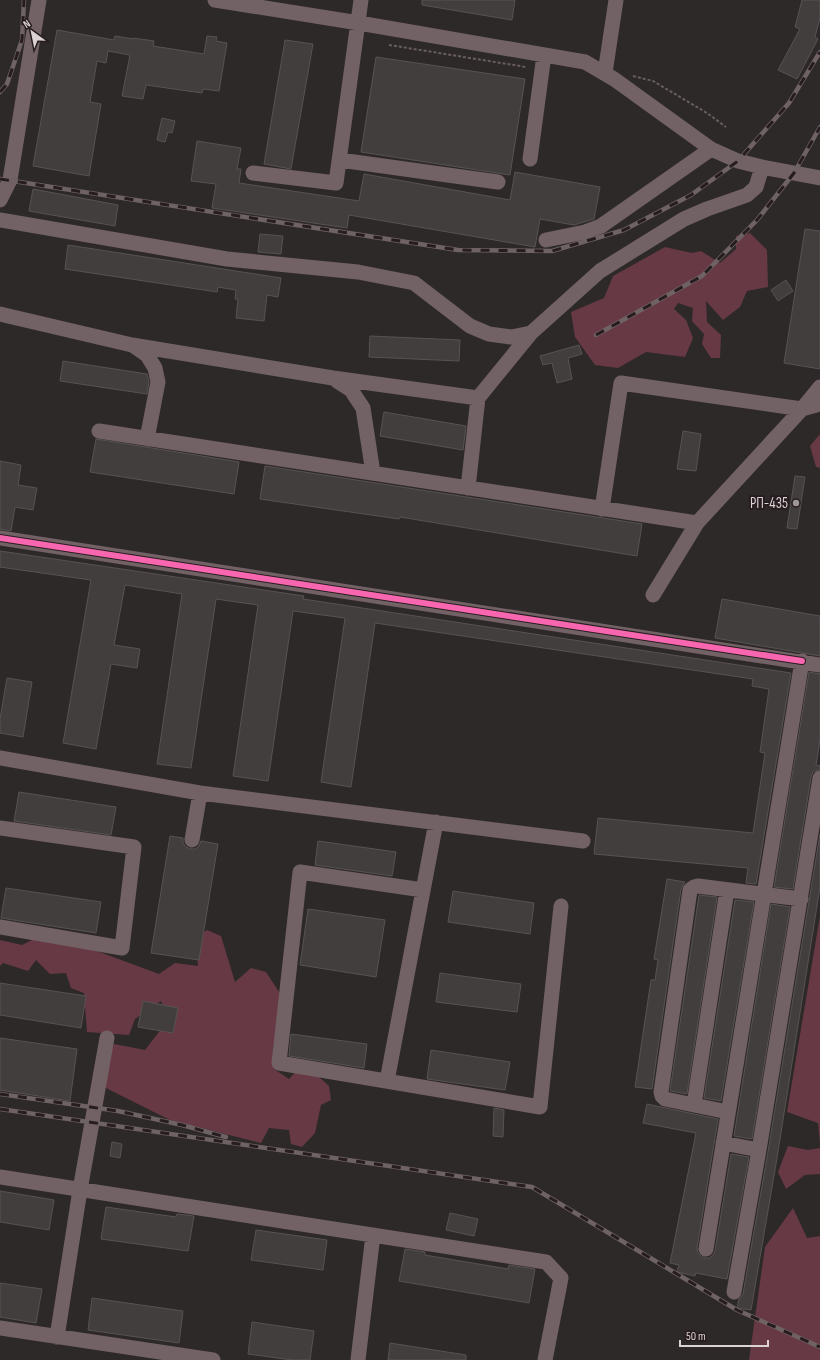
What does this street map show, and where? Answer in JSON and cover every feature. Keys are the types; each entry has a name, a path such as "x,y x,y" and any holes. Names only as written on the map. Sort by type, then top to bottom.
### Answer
{"street":[{"path":"0,200 10,180 39,0"},
{"path":"215,0 359,23 543,62 585,62 605,73 711,149 738,161 820,178"},
{"path":"253,173 336,183 362,0"},
{"path":"605,73 616,0"},
{"path":"530,159 543,62"},
{"path":"546,240 585,232 601,226 711,149"},
{"path":"340,160 498,182"},
{"path":"468,488 478,398 531,333 600,271 684,219 747,195 756,187 762,167"},
{"path":"0,220 227,259 358,272 414,283 470,326 489,334 511,337 531,333"},
{"path":"0,314 132,345 333,378 478,398"},
{"path":"132,345 147,355 155,368 158,382 147,439"},
{"path":"333,378 351,390 363,408 373,473"},
{"path":"602,509 621,383 802,409 820,404"},
{"path":"652,595 696,523 802,409 820,387"},
{"path":"99,431 696,523"},
{"path":"0,538 820,665"},
{"path":"706,1249 802,661"},
{"path":"0,758 200,793 583,841"},
{"path":"734,1292 801,899 820,778"},
{"path":"192,840 200,793"},
{"path":"387,1081 436,822"},
{"path":"0,828 134,847 122,948 0,927"},
{"path":"423,890 300,872 279,1063 540,1107 561,906"},
{"path":"728,1112 665,1099 661,1092 690,890 698,886 801,899"},
{"path":"694,1105 727,890"},
{"path":"57,1337 80,1190 107,1038"},
{"path":"723,1143 759,1150"},
{"path":"0,1177 546,1262 561,1278 545,1360"},
{"path":"358,1360 373,1236"},
{"path":"0,1328 213,1360"}],"path":[{"path":"389,45 543,62"},
{"path":"628,75 653,81 726,127"}],"shaded area":[{"path":"750,233 767,250 768,287 747,291 740,307 723,320 706,301 707,322 721,335 720,358 711,358 702,344 704,334 692,321 693,308 678,303 674,309 686,320 693,338 685,357 646,352 618,368 595,365 575,337 571,312 604,298 613,276 665,247 692,253 701,251 720,263 736,249 736,236"},
{"path":"820,434 820,468 816,467 810,446"},
{"path":"820,916 820,1144 818,1123 787,1112"},
{"path":"207,930 221,936 235,982 251,968 266,972 285,1001 273,1047 274,1069 289,1079 298,1069 311,1070 329,1086 331,1100 321,1105 315,1133 302,1147 291,1144 289,1130 269,1128 261,1143 170,1120 104,1087 100,1072 114,1044 145,1050 162,1028 171,1027 161,1001 135,1019 129,1035 87,1032 84,993 71,988 66,973 50,974 36,960 28,971 3,963 0,966 0,940 22,945 34,939 86,947 159,974 175,963 198,966 196,938"},
{"path":"788,1146 808,1150 820,1148 820,1174 805,1175 786,1189 778,1172"},
{"path":"793,1208 807,1238 820,1236 820,1360 749,1360 765,1247"}],"building":[{"path":"422,0 515,0 512,20 422,5"},
{"path":"802,0 820,0 820,18 815,37 818,39 797,79 778,70 800,29 795,27"},
{"path":"57,30 114,40 115,36 154,41 153,46 204,54 207,36 217,37 216,41 227,43 219,91 203,89 202,93 146,85 143,99 122,96 130,55 108,51 106,63 97,61 90,102 101,104 89,176 33,166"},
{"path":"285,40 313,44 291,169 264,164"},
{"path":"376,57 525,79 510,175 361,152"},
{"path":"162,118 175,121 172,133 168,132 165,142 157,140"},
{"path":"197,141 241,148 237,169 241,169 239,183 359,201 364,174 510,200 515,172 600,187 594,219 574,225 540,219 535,247 349,215 347,228 212,208 216,184 191,181"},
{"path":"33,189 118,205 115,226 29,211"},
{"path":"805,229 820,231 820,369 784,363"},
{"path":"260,234 283,236 281,254 258,252"},
{"path":"68,245 281,278 278,297 267,295 264,321 236,318 238,299 235,299 236,290 218,287 217,292 65,269"},
{"path":"786,280 793,291 778,301 771,290"},
{"path":"370,336 460,340 459,361 369,357"},
{"path":"579,345 582,354 568,358 572,379 557,383 552,363 543,365 540,356"},
{"path":"63,361 147,374 149,382 147,394 60,381"},
{"path":"384,412 466,426 463,450 380,436"},
{"path":"683,431 701,434 696,471 677,469"},
{"path":"96,439 239,462 234,494 90,472"},
{"path":"0,461 21,465 18,485 37,488 33,510 15,507 11,531 0,529"},
{"path":"265,466 642,524 637,556 400,517 399,519 260,499"},
{"name":"РП-435","path":"795,476 805,477 797,529 787,528"},
{"path":"0,551 304,596 303,599 791,673 756,884 746,883 748,868 594,854 598,818 753,833 765,753 760,752 769,689 752,686 753,679 375,623 351,787 321,782 345,618 293,611 268,781 233,776 258,605 216,599 191,768 157,764 182,594 125,585 114,645 140,649 137,668 111,664 96,749 63,743 91,580 0,567"},
{"path":"722,599 820,616 820,656 715,638"},
{"path":"809,672 820,674 820,740 816,765 820,766 820,769 813,772 811,777 793,889 774,887"},
{"path":"7,678 32,682 23,737 0,733 0,719"},
{"path":"19,792 116,807 111,835 14,821"},
{"path":"820,834 820,887 751,1310 737,1308 739,1299 743,1294 768,1152"},
{"path":"170,836 183,838 183,843 186,847 191,849 195,849 199,846 201,841 218,844 199,960 151,953"},
{"path":"318,841 396,852 392,876 315,865"},
{"path":"667,879 685,882 681,889 652,1089 635,1087 651,980 655,980 658,960 654,959"},
{"path":"6,888 101,902 96,933 1,918"},
{"path":"453,891 534,903 530,934 448,922"},
{"path":"699,895 717,897 687,1094 670,1091"},
{"path":"735,900 754,902 721,1101 704,1098"},
{"path":"771,904 790,907 752,1139 734,1136"},
{"path":"308,909 385,920 376,977 300,965"},
{"path":"440,973 521,984 517,1012 436,1002"},
{"path":"0,983 86,996 81,1028 0,1015"},
{"path":"143,1001 178,1008 173,1033 138,1027"},
{"path":"291,1034 367,1044 364,1068 289,1056"},
{"path":"0,1038 77,1049 70,1101 0,1090"},
{"path":"431,1050 510,1062 505,1090 427,1079"},
{"path":"647,1104 718,1119 697,1248 698,1253 704,1258 709,1258 715,1251 731,1154 749,1157 727,1279 696,1273 695,1276 677,1272 679,1265 670,1263 696,1133 643,1123"},
{"path":"494,1108 504,1110 503,1137 493,1136"},
{"path":"112,1142 122,1144 120,1158 110,1156"},
{"path":"0,1191 54,1200 49,1230 0,1222"},
{"path":"106,1207 176,1217 177,1214 194,1216 188,1251 101,1239"},
{"path":"450,1213 478,1219 474,1236 446,1230"},
{"path":"256,1230 327,1240 323,1270 251,1260"},
{"path":"405,1249 425,1252 425,1255 508,1269 509,1265 535,1269 529,1303 399,1281"},
{"path":"0,1283 42,1289 36,1323 0,1317"},
{"path":"92,1298 183,1311 179,1343 88,1330"},
{"path":"252,1322 314,1331 310,1360 292,1360 248,1354"},
{"path":"390,1343 466,1355 466,1360 388,1360"}],"railway":[{"path":"0,92 7,84 22,40 24,0"},
{"path":"0,179 458,250 552,251 624,230 691,195 738,161 789,103 820,52"},
{"path":"596,335 702,276 757,220 794,173 820,127"},
{"path":"0,1094 118,1111 182,1125 226,1137"},
{"path":"0,1109 532,1187 737,1310 820,1347"}],"cycle path":[{"path":"0,538 802,661"}],"place":[{"name":"РП-435","path":"796,503"}]}
